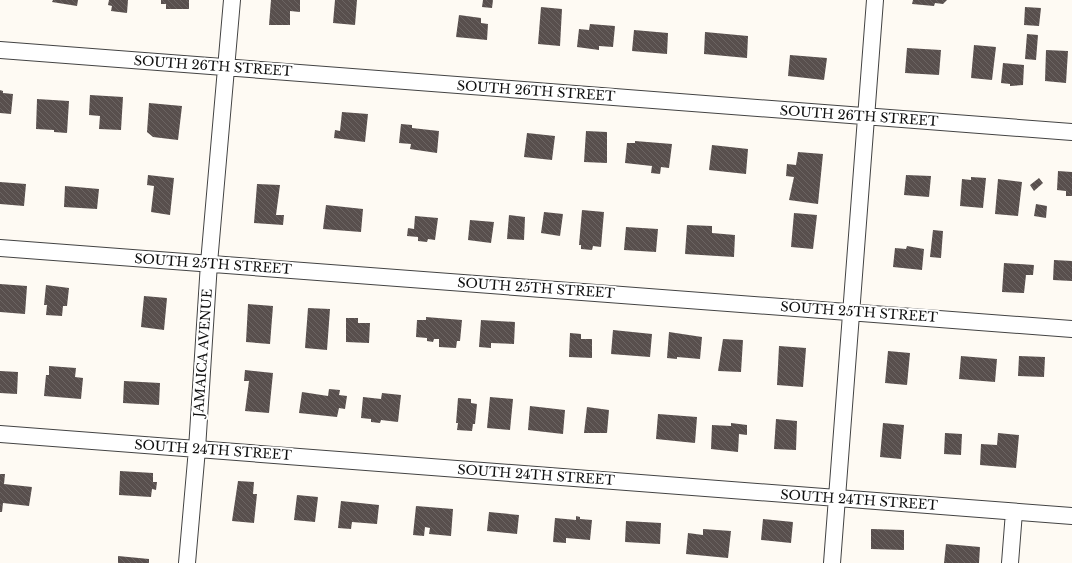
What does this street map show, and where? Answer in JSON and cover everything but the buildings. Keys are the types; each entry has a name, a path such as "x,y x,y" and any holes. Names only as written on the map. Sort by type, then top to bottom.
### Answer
{"street":[{"name":"JAMAICA AVENUE","path":"187,563 197,449 209,263 232,0"},
{"path":"832,563 875,0"},
{"name":"SOUTH 26TH STREET","path":"0,50 1072,132"},
{"name":"SOUTH 25TH STREET","path":"0,248 1072,329"},
{"name":"SOUTH 24TH STREET","path":"0,434 1072,516"},
{"path":"1010,563 1014,512"}]}
